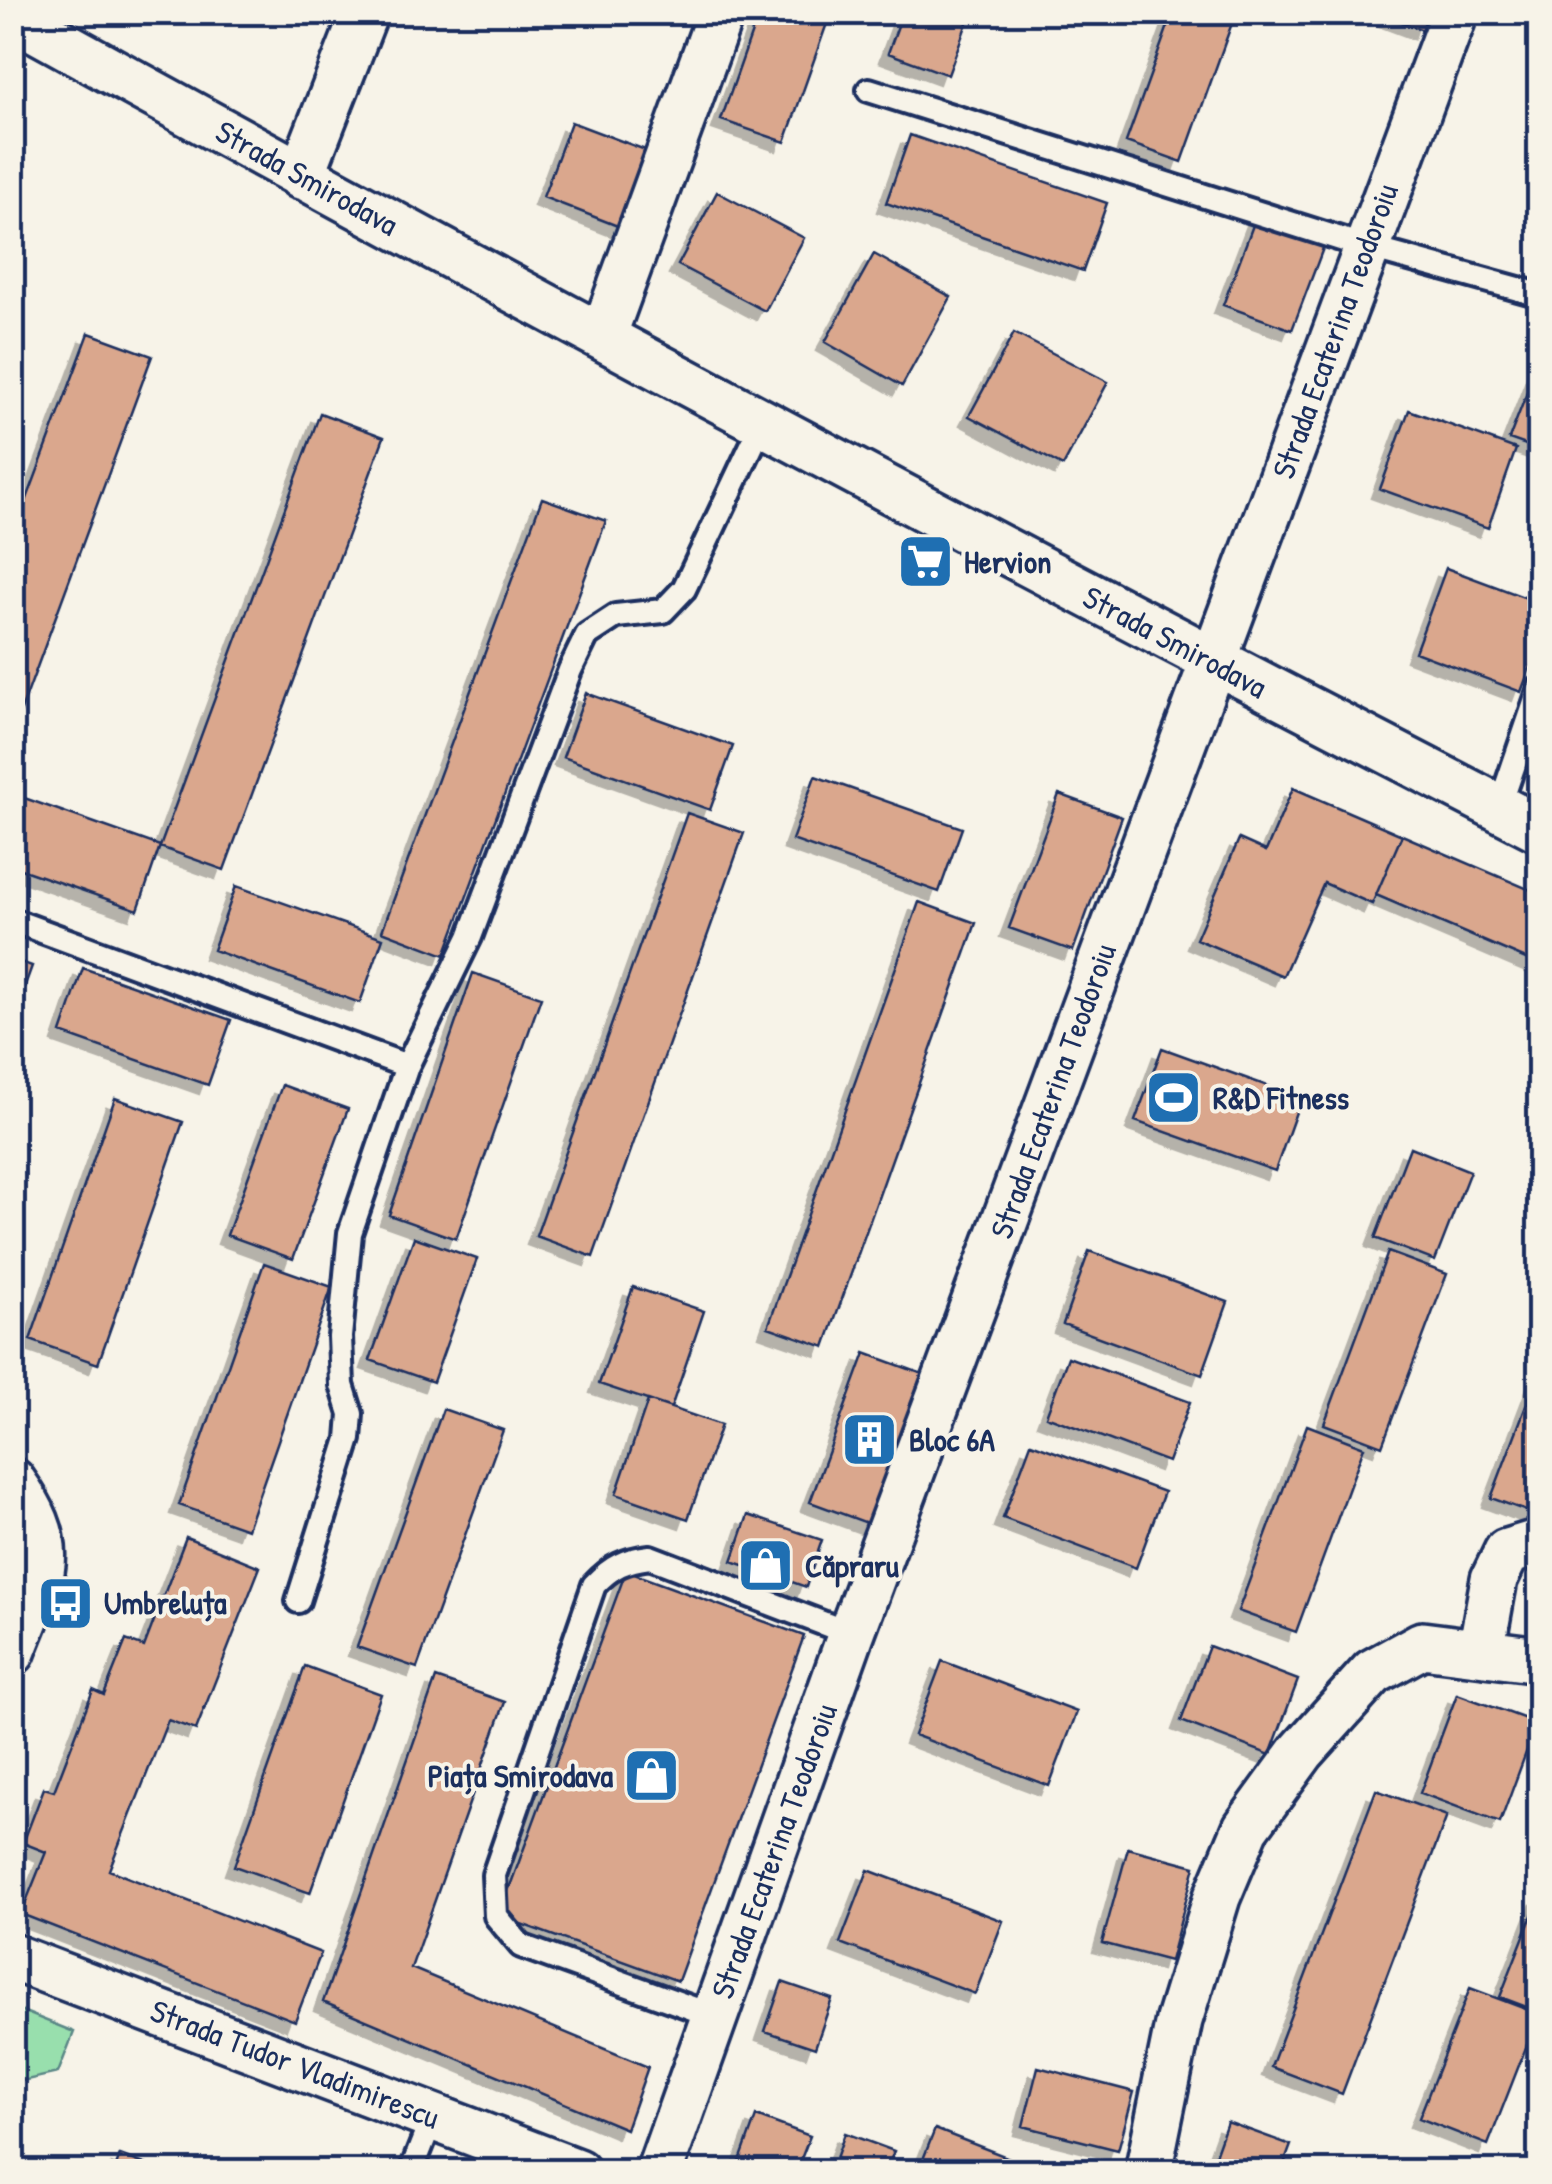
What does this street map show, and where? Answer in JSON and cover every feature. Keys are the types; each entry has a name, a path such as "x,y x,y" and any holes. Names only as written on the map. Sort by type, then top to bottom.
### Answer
{"street":[{"path":"301,176 365,12"},
{"path":"602,336 721,12"},
{"name":"Strada Ecaterina Teodoroiu","path":"659,2172 851,1634 1455,12"},
{"name":"Strada Smirodava","path":"12,16 301,176 1212,663 1540,829"},
{"path":"12,1481 38,1518 45,1555 12,1652"},
{"path":"1480,1651 1494,1579 1506,1552 1540,1542"},
{"path":"1148,2172 1180,2020 1217,1897 1246,1828 1302,1751 1373,1672 1422,1646 1540,1660"},
{"name":"Strada Tudor Vladimirescu","path":"12,1957 576,2172"}],"lane":[{"path":"868,90 1366,247 1540,295"},
{"path":"298,1601 349,1440 350,1414 342,1384 340,1337 350,1233 406,1066 470,937 570,670 588,635 616,616 662,611 684,589 763,422"},
{"path":"1499,808 1540,688"},
{"path":"12,920 406,1066"},
{"path":"714,2016 521,1946 496,1916 494,1875 594,1585 610,1568 626,1560 650,1557 851,1634"},
{"path":"411,2172 433,2116"}],"green space":[{"path":"12,2007 74,2032 58,2073 13,2083"}],"building":[{"path":"759,12 831,12 785,142 721,120"},
{"path":"903,12 971,12 948,75 888,53"},
{"path":"1173,12 1236,12 1182,162 1126,142"},
{"path":"1375,12 1429,12 1423,30"},
{"path":"571,122 656,154 628,230 543,197"},
{"path":"910,135 1107,203 1083,271 886,203"},
{"path":"717,192 804,238 765,311 678,265"},
{"path":"1256,217 1325,243 1292,330 1223,305"},
{"path":"874,254 951,297 902,386 825,342"},
{"path":"89,333 152,356 12,735 12,539"},
{"path":"1014,333 1108,382 1063,466 969,416"},
{"path":"1540,359 1540,450 1509,439"},
{"path":"1409,410 1516,449 1488,528 1380,489"},
{"path":"320,413 384,437 224,870 160,847"},
{"path":"542,498 606,521 445,955 382,931"},
{"path":"1446,568 1540,603 1540,641 1521,692 1415,652"},
{"path":"586,693 733,746 710,810 563,757"},
{"path":"815,776 962,828 939,892 792,840"},
{"path":"1293,788 1402,835 1372,904 1324,883 1283,976 1196,939 1239,839 1266,851"},
{"path":"13,794 160,846 138,910 12,866"},
{"path":"1059,794 1122,817 1073,951 1009,928"},
{"path":"687,813 744,833 593,1257 536,1236"},
{"path":"1402,835 1540,894 1540,965 1376,895"},
{"path":"236,886 383,938 360,1003 213,950"},
{"path":"919,902 976,923 825,1347 768,1327"},
{"path":"12,959 32,966 12,1021"},
{"path":"83,968 231,1020 208,1085 61,1033"},
{"path":"473,973 541,997 456,1239 389,1215"},
{"path":"1162,1048 1301,1098 1275,1171 1135,1121"},
{"path":"282,1085 348,1109 293,1259 227,1235"},
{"path":"115,1098 183,1122 98,1364 30,1340"},
{"path":"1410,1147 1470,1171 1435,1261 1375,1238"},
{"path":"414,1237 477,1259 433,1382 370,1360"},
{"path":"1089,1251 1228,1302 1202,1375 1063,1324"},
{"path":"1388,1252 1447,1274 1382,1446 1324,1424"},
{"path":"264,1263 332,1287 247,1529 179,1505"},
{"path":"633,1287 704,1311 671,1408 599,1384"},
{"name":"Bloc 6A","path":"865,1353 931,1377 875,1526 810,1502"},
{"path":"1068,1357 1190,1402 1168,1462 1046,1416"},
{"path":"1540,1369 1540,1516 1491,1498"},
{"path":"648,1400 721,1425 688,1519 616,1494"},
{"path":"443,1409 503,1430 417,1668 357,1647"},
{"path":"1307,1425 1364,1447 1296,1632 1238,1611"},
{"path":"1031,1443 1164,1492 1136,1568 1003,1518"},
{"path":"748,1515 822,1540 806,1587 732,1561"},
{"path":"186,1537 260,1567 196,1730 168,1720 109,1870 321,1953 295,2021 21,1914 46,1852 23,1843 44,1788 54,1791 93,1690 104,1695 126,1640 144,1647"},
{"name":"Piața Smirodava","path":"626,1571 804,1636 678,1981 499,1916"},
{"path":"1209,1646 1298,1680 1270,1755 1181,1721"},
{"path":"942,1661 1077,1712 1049,1786 914,1735"},
{"path":"305,1666 381,1694 310,1893 234,1866"},
{"path":"436,1678 505,1702 411,1968 648,2067 626,2129 323,2002"},
{"path":"1457,1694 1537,1723 1500,1823 1420,1793"},
{"path":"1376,1790 1447,1816 1342,2094 1271,2067"},
{"path":"1128,1848 1195,1866 1170,1961 1102,1943"},
{"path":"868,1870 1003,1921 975,1994 840,1943"},
{"path":"1540,1895 1540,2012 1500,1997"},
{"path":"782,1982 832,1999 815,2048 765,2031"},
{"path":"1470,1988 1539,2014 1488,2145 1419,2118"},
{"path":"1038,2067 1134,2092 1118,2150 1023,2126"},
{"path":"756,2116 810,2136 796,2172 736,2172"},
{"path":"1227,2122 1291,2145 1281,2172 1209,2172"},
{"path":"935,2129 1045,2172 918,2172"},
{"path":"845,2133 894,2151 886,2172 831,2172"},
{"path":"120,2155 166,2172 114,2172"}],"place":[{"name":"Hervion","path":"925,562"},
{"name":"R&D Fitness","path":"1174,1098"},
{"name":"Bloc 6A","path":"870,1440"},
{"name":"Căpraru","path":"766,1566"},
{"name":"Umbreluța","path":"65,1603"},
{"name":"Piața Smirodava","path":"652,1776"}]}
